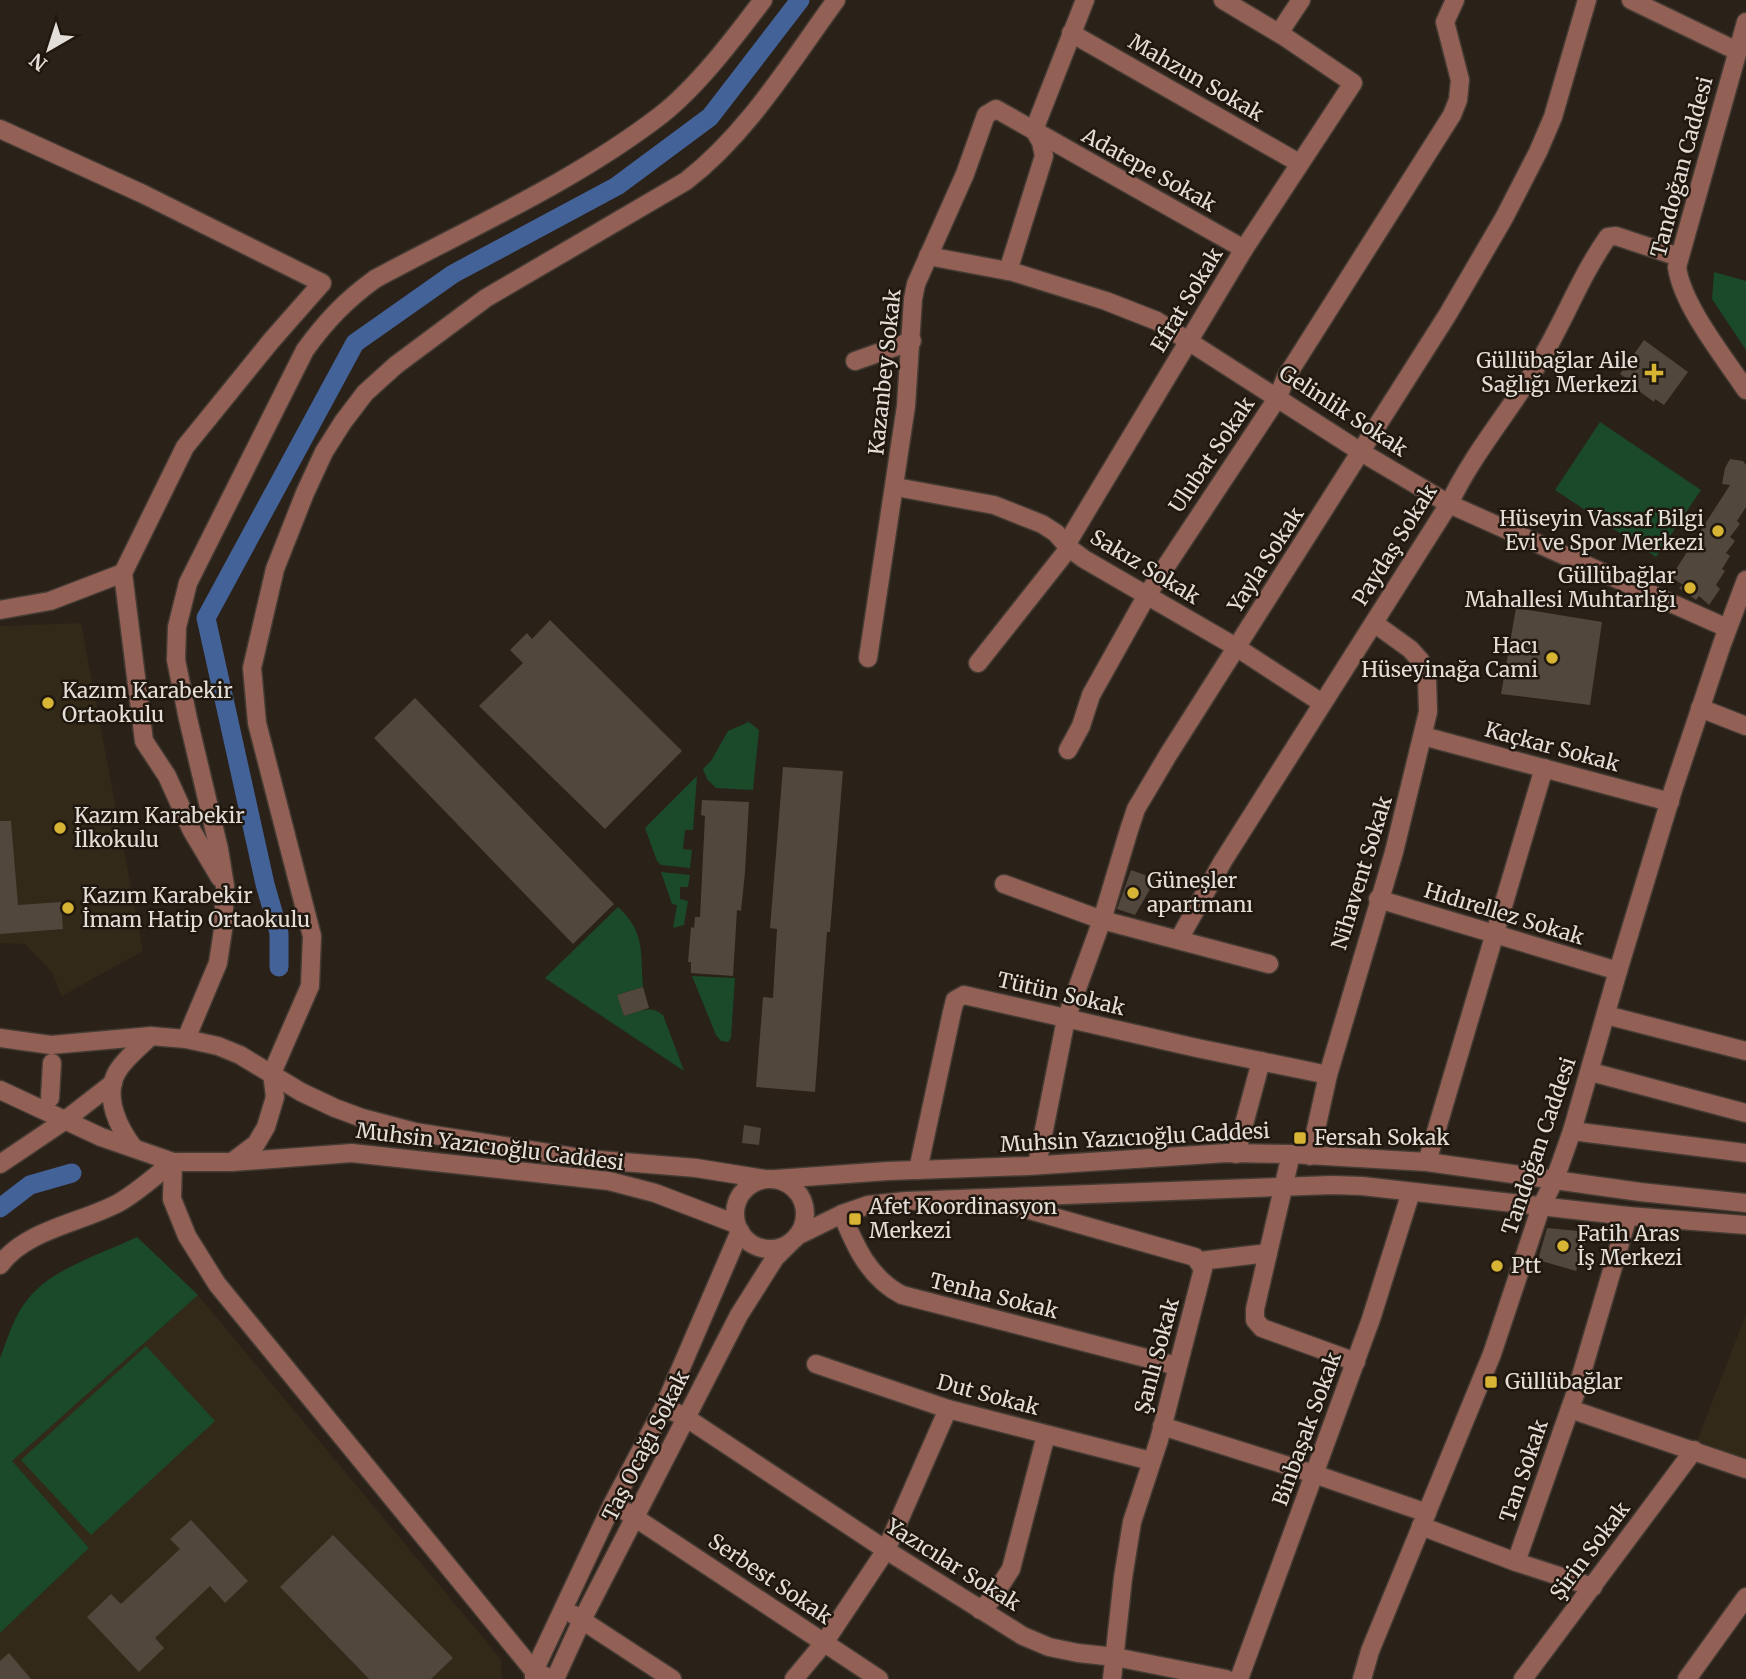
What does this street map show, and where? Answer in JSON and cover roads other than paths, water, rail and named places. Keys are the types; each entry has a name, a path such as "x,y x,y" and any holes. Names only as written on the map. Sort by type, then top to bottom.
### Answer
{"street":[{"path":"186,1039 218,963 225,886 176,660 177,627 188,583 305,350 327,319 375,279 529,199 583,167 662,114 691,87 763,0"},
{"path":"232,1163 256,1144 266,1127 275,1097 272,1073 310,986 312,936 257,723 252,668 275,569 324,452 365,393 439,332 486,298 686,181 711,162 741,130 836,0"},
{"path":"1008,271 1044,156 1041,142 1034,130 1085,0"},
{"path":"1223,0 1279,33 1301,0"},
{"name":"Ulubat Sokak","path":"1068,750 1081,726 1091,695 1147,595 1279,397 1286,377 1452,115 1458,100 1460,80 1445,22 1455,0"},
{"name":"Yayla Sokak","path":"1037,1165 1066,1019 1102,920 1136,809 1485,252 1538,152 1553,117 1587,0"},
{"path":"1630,0 1737,51"},
{"name":"Tandoğan Caddesi","path":"1746,22 1677,267 1679,280 1691,306 1746,390"},
{"name":"Mahzun Sokak","path":"1070,33 1299,163"},
{"name":"Efrat Sokak","path":"978,663 1067,546 1244,249 1353,82 1279,33"},
{"name":"Kazanbey Sokak","path":"868,658 896,487 916,284 965,174 986,115 996,109 1034,130"},
{"path":"0,129 143,194 322,283 185,447 123,573 144,741 167,776 192,831 225,886"},
{"name":"Adatepe Sokak","path":"1034,130 1047,140 1244,249"},
{"name":"Paydaş Sokak","path":"1179,939 1223,861 1450,504 1471,462 1541,360 1578,286 1608,237 1616,236 1679,257"},
{"name":"Gelinlik Sokak","path":"928,256 1008,271 1106,300 1157,321 1361,452 1450,504 1727,628"},
{"path":"855,361 912,341"},
{"name":"Sakız Sokak","path":"896,487 994,505 1042,524 1097,568 1236,647 1322,703"},
{"path":"0,610 50,601 123,573"},
{"name":"Tandoğan Caddesi","path":"1362,1679 1370,1651 1492,1354 1541,1207 1555,1180 1573,1131 1670,802 1727,628 1741,607 1746,580"},
{"name":"Nihavent Sokak","path":"1310,1156 1328,1075 1394,852 1423,736 1429,697 1427,677 1420,660 1374,623"},
{"path":"1700,708 1746,726"},
{"name":"Kaçkar Sokak","path":"1423,736 1670,802"},
{"path":"1427,1162 1544,768"},
{"path":"1004,884 1102,920 1269,964"},
{"name":"Hıdırellez Sokak","path":"1378,899 1618,971"},
{"name":"Tütün Sokak","path":"918,1170 955,1000 964,995 1328,1075"},
{"path":"1606,1015 1746,1051"},
{"path":"135,1149 123,1134 116,1118 113,1083 118,1071 130,1056 151,1036"},
{"name":"Muhsin Yazıcıoğlu Caddesi","path":"0,1038 51,1045 151,1036 186,1039 229,1051 335,1108 415,1132 587,1158 696,1168 771,1179 1236,1154 1290,1154 1427,1162 1746,1203"},
{"path":"1236,1154 1261,1061"},
{"path":"50,1098 52,1063"},
{"path":"1591,1072 1746,1112"},
{"path":"0,1164 64,1121 113,1083"},
{"name":"Muhsin Yazıcıoğlu Caddesi","path":"0,1090 64,1121 173,1162 232,1163 352,1153 609,1181 655,1193 738,1227"},
{"path":"1573,1131 1746,1153"},
{"path":"1290,1154 1255,1320 1262,1328 1356,1362"},
{"path":"0,1265 5,1258 34,1238 120,1202 173,1162"},
{"path":"173,1162 172,1199 187,1236 217,1284 534,1675 553,1679"},
{"path":"794,1239 804,1220 803,1202 793,1188 771,1179 747,1187 740,1194 735,1214 738,1227 749,1242 759,1247 781,1247 842,1214 868,1205 906,1200 1282,1186 1362,1186 1628,1216 1746,1225"},
{"name":"Binbaşak Sokak","path":"1239,1679 1356,1362 1411,1192"},
{"path":"988,1198 1195,1257 1200,1261 1268,1253"},
{"name":"Tenha Sokak","path":"842,1214 851,1237 872,1272 887,1287 902,1295 1177,1366"},
{"name":"Tan Sokak","path":"1516,1562 1570,1409 1628,1216"},
{"name":"Taş Ocağı Sokak","path":"534,1675 562,1607 664,1407 738,1227"},
{"name":"Taş Ocağı Sokak","path":"553,1679 747,1300 775,1258 794,1239"},
{"name":"Şanlı Sokak","path":"1112,1679 1132,1522 1162,1426 1199,1287 1203,1269 1200,1261"},
{"name":"Dut Sokak","path":"816,1364 948,1409 1151,1461"},
{"name":"Yazıcılar Sokak","path":"664,1407 685,1417 886,1550 1023,1636 1049,1647 1226,1679"},
{"path":"794,1679 824,1643 886,1550 948,1409"},
{"path":"1570,1409 1746,1469"},
{"path":"1162,1426 1314,1474 1424,1519 1516,1562 1593,1587"},
{"path":"979,1610 991,1600 1011,1569 1046,1435"},
{"name":"Şirin Sokak","path":"1523,1679 1694,1450"},
{"name":"Serbest Sokak","path":"613,1503 879,1679"},
{"path":"1687,1679 1746,1597"},
{"path":"562,1607 672,1679"}],"waterway":[{"path":"279,967 279,933 265,884 206,618 355,343 453,274 617,186 710,117 800,0"},
{"path":"0,1208 30,1185 72,1173"}],"place":[{"name":"Güllübağlar Aile Sağlığı Merkezi","path":"1654,373"},
{"name":"Hüseyin Vassaf Bilgi Evi ve Spor Merkezi","path":"1718,531"},
{"name":"Güllübağlar Mahallesi Muhtarlığı","path":"1690,588"},
{"name":"Hacı Hüseyinağa Cami","path":"1552,658"},
{"name":"Kazım Karabekir Ortaokulu","path":"48,703"},
{"name":"Kazım Karabekir İlkokulu","path":"60,828"},
{"name":"Güneşler apartmanı","path":"1133,893"},
{"name":"Kazım Karabekir İmam Hatip Ortaokulu","path":"68,908"},
{"name":"Fersah Sokak","path":"1300,1138"},
{"name":"Afet Koordinasyon Merkezi","path":"855,1219"},
{"name":"Fatih Aras İş Merkezi","path":"1563,1246"},
{"name":"Ptt","path":"1497,1266"},
{"name":"Güllübağlar","path":"1491,1382"}]}
